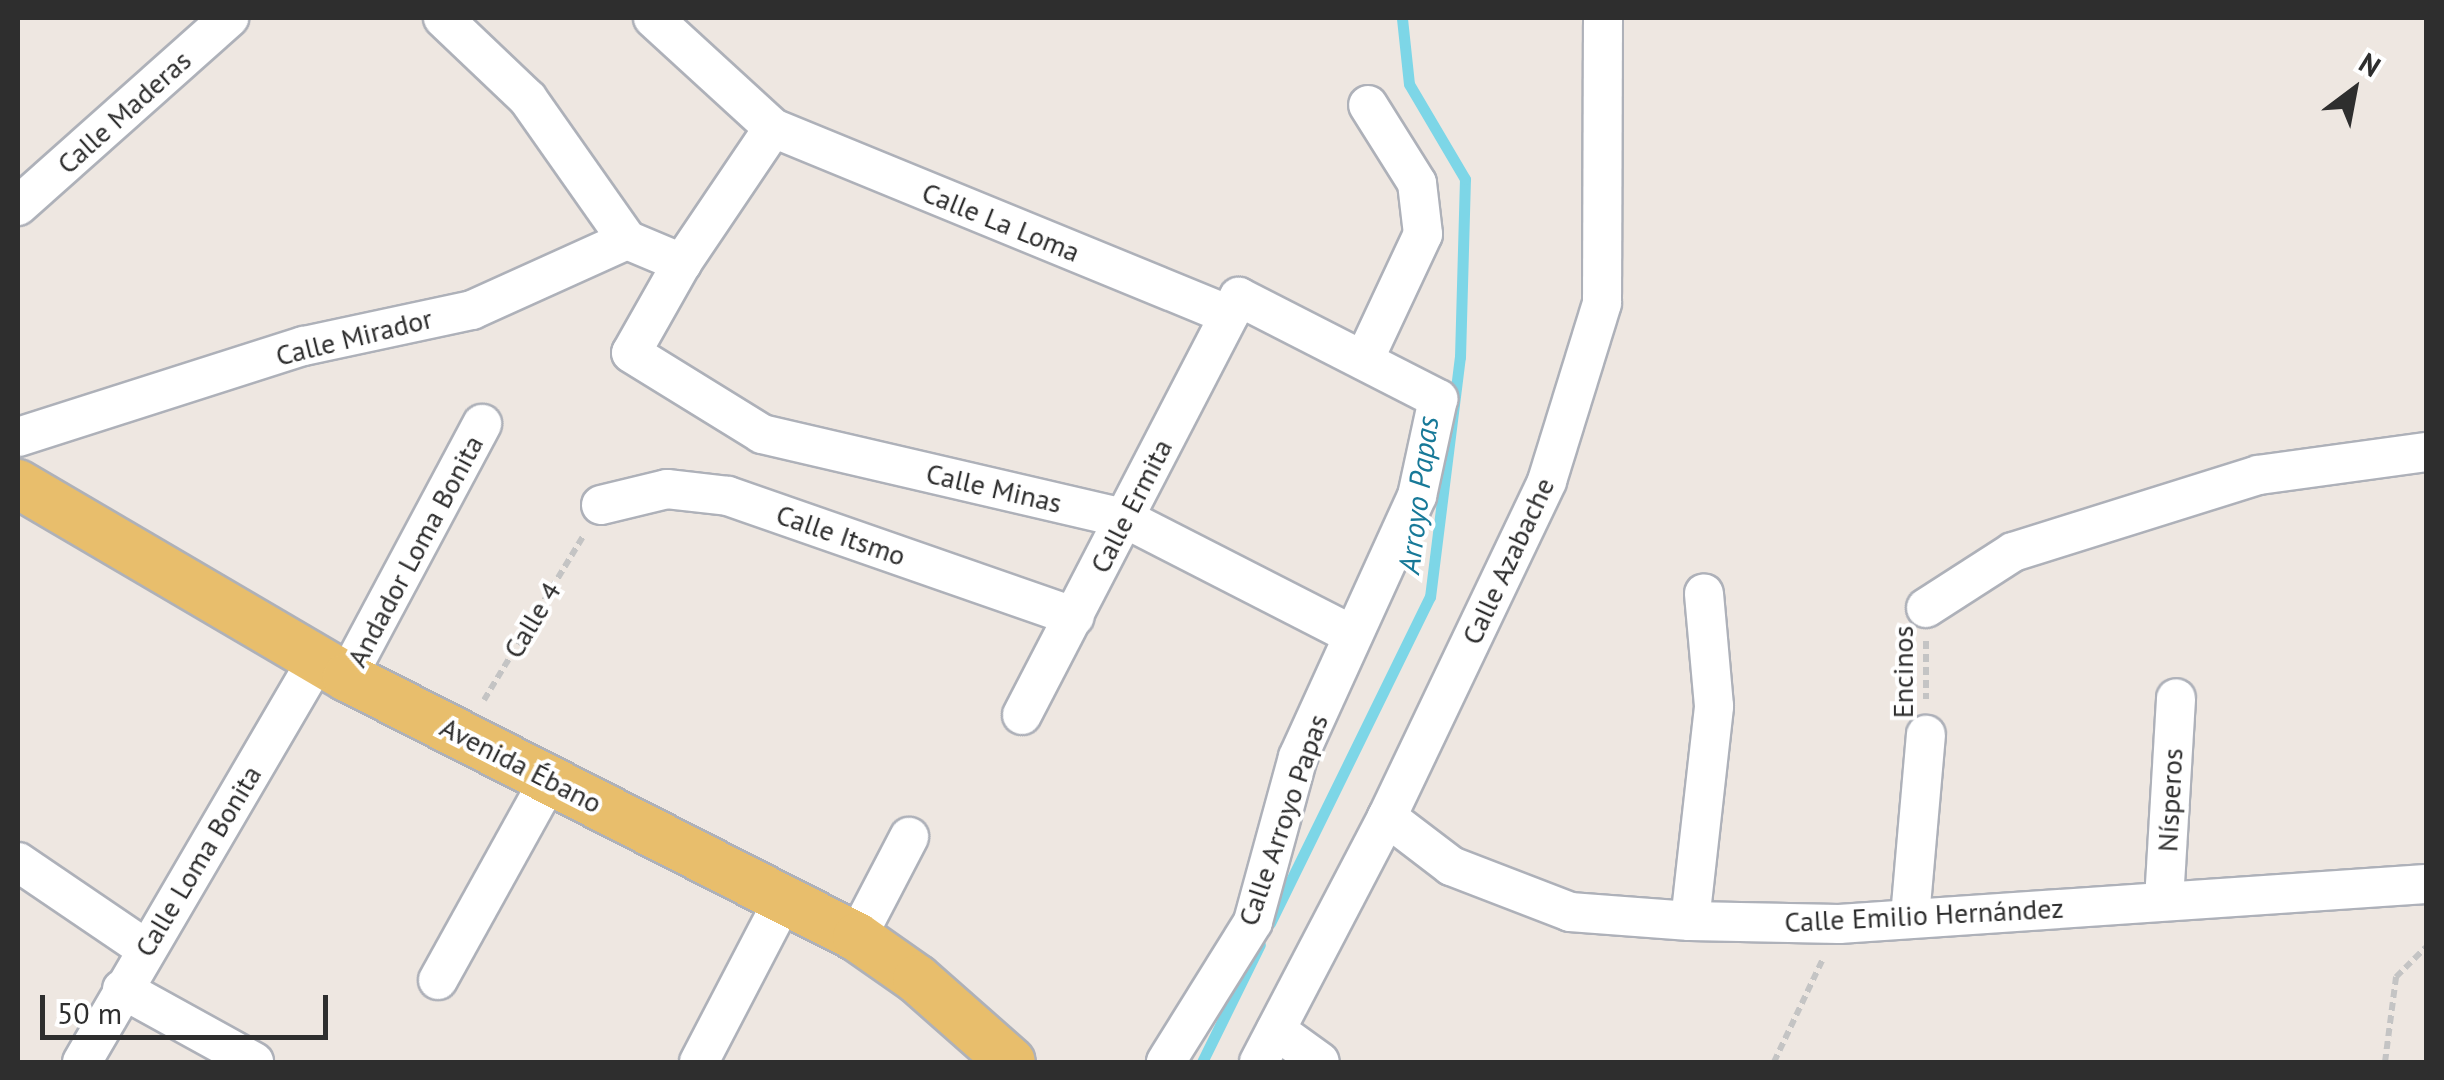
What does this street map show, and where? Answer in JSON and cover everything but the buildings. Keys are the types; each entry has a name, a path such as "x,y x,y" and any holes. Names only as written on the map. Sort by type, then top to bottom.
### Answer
{"main road":[{"name":"Avenida Ébano","path":"18,484 332,669 785,896 858,937 917,978 1011,1062"}],"street":[{"name":"Calle Maderas","path":"18,206 229,18"},
{"path":"443,18 528,99 628,240 682,263 774,128"},
{"name":"Calle La Loma","path":"653,18 774,128 1234,306 1364,360 1438,400"},
{"name":"Calle Azabache","path":"1268,1046 1387,817 1547,481 1602,303 1603,18"},
{"path":"1364,360 1424,234 1416,182 1368,105"},
{"name":"Calle Mirador","path":"18,437 304,346 472,310 628,240"},
{"name":"Calle Minas","path":"682,263 631,353 762,434 1124,518 1354,636"},
{"name":"Calle Ermita","path":"1022,715 1234,306"},
{"name":"Calle Arroyo Papas","path":"1166,1062 1252,922 1298,757 1417,496 1438,400"},
{"name":"Andador Loma Bonita","path":"332,669 482,424"},
{"path":"1926,608 2013,552 2258,475 2426,452"},
{"name":"Calle Itsmo","path":"602,505 667,489 728,496 1075,617"},
{"path":"1690,921 1714,706 1704,593"},
{"name":"Calle Loma Bonita","path":"82,1062 146,948 332,669"},
{"name":"Nísperos","path":"2164,901 2176,698"},
{"path":"1910,918 1926,735"},
{"path":"438,980 549,780"},
{"name":"Calle Emilio Hernández","path":"1387,817 1452,866 1570,912 1690,921 1839,924 2426,884"},
{"path":"858,937 909,837"},
{"path":"18,862 146,948"},
{"path":"699,1062 785,896"},
{"path":"122,989 254,1062"},
{"path":"1268,1046 1320,1062"}],"path":[{"name":"Calle 4","path":"463,735 602,505"},
{"name":"Encinos","path":"1926,608 1926,735"},
{"path":"1774,1062 1839,924"},
{"path":"2385,1062 2396,977 2426,948"}],"waterway":[{"name":"Arroyo Papas","path":"1270,923 1430,597 1460,357 1465,179 1409,84 1402,18"},
{"name":"Arroyo Papas","path":"1202,1062 1260,944"}]}
